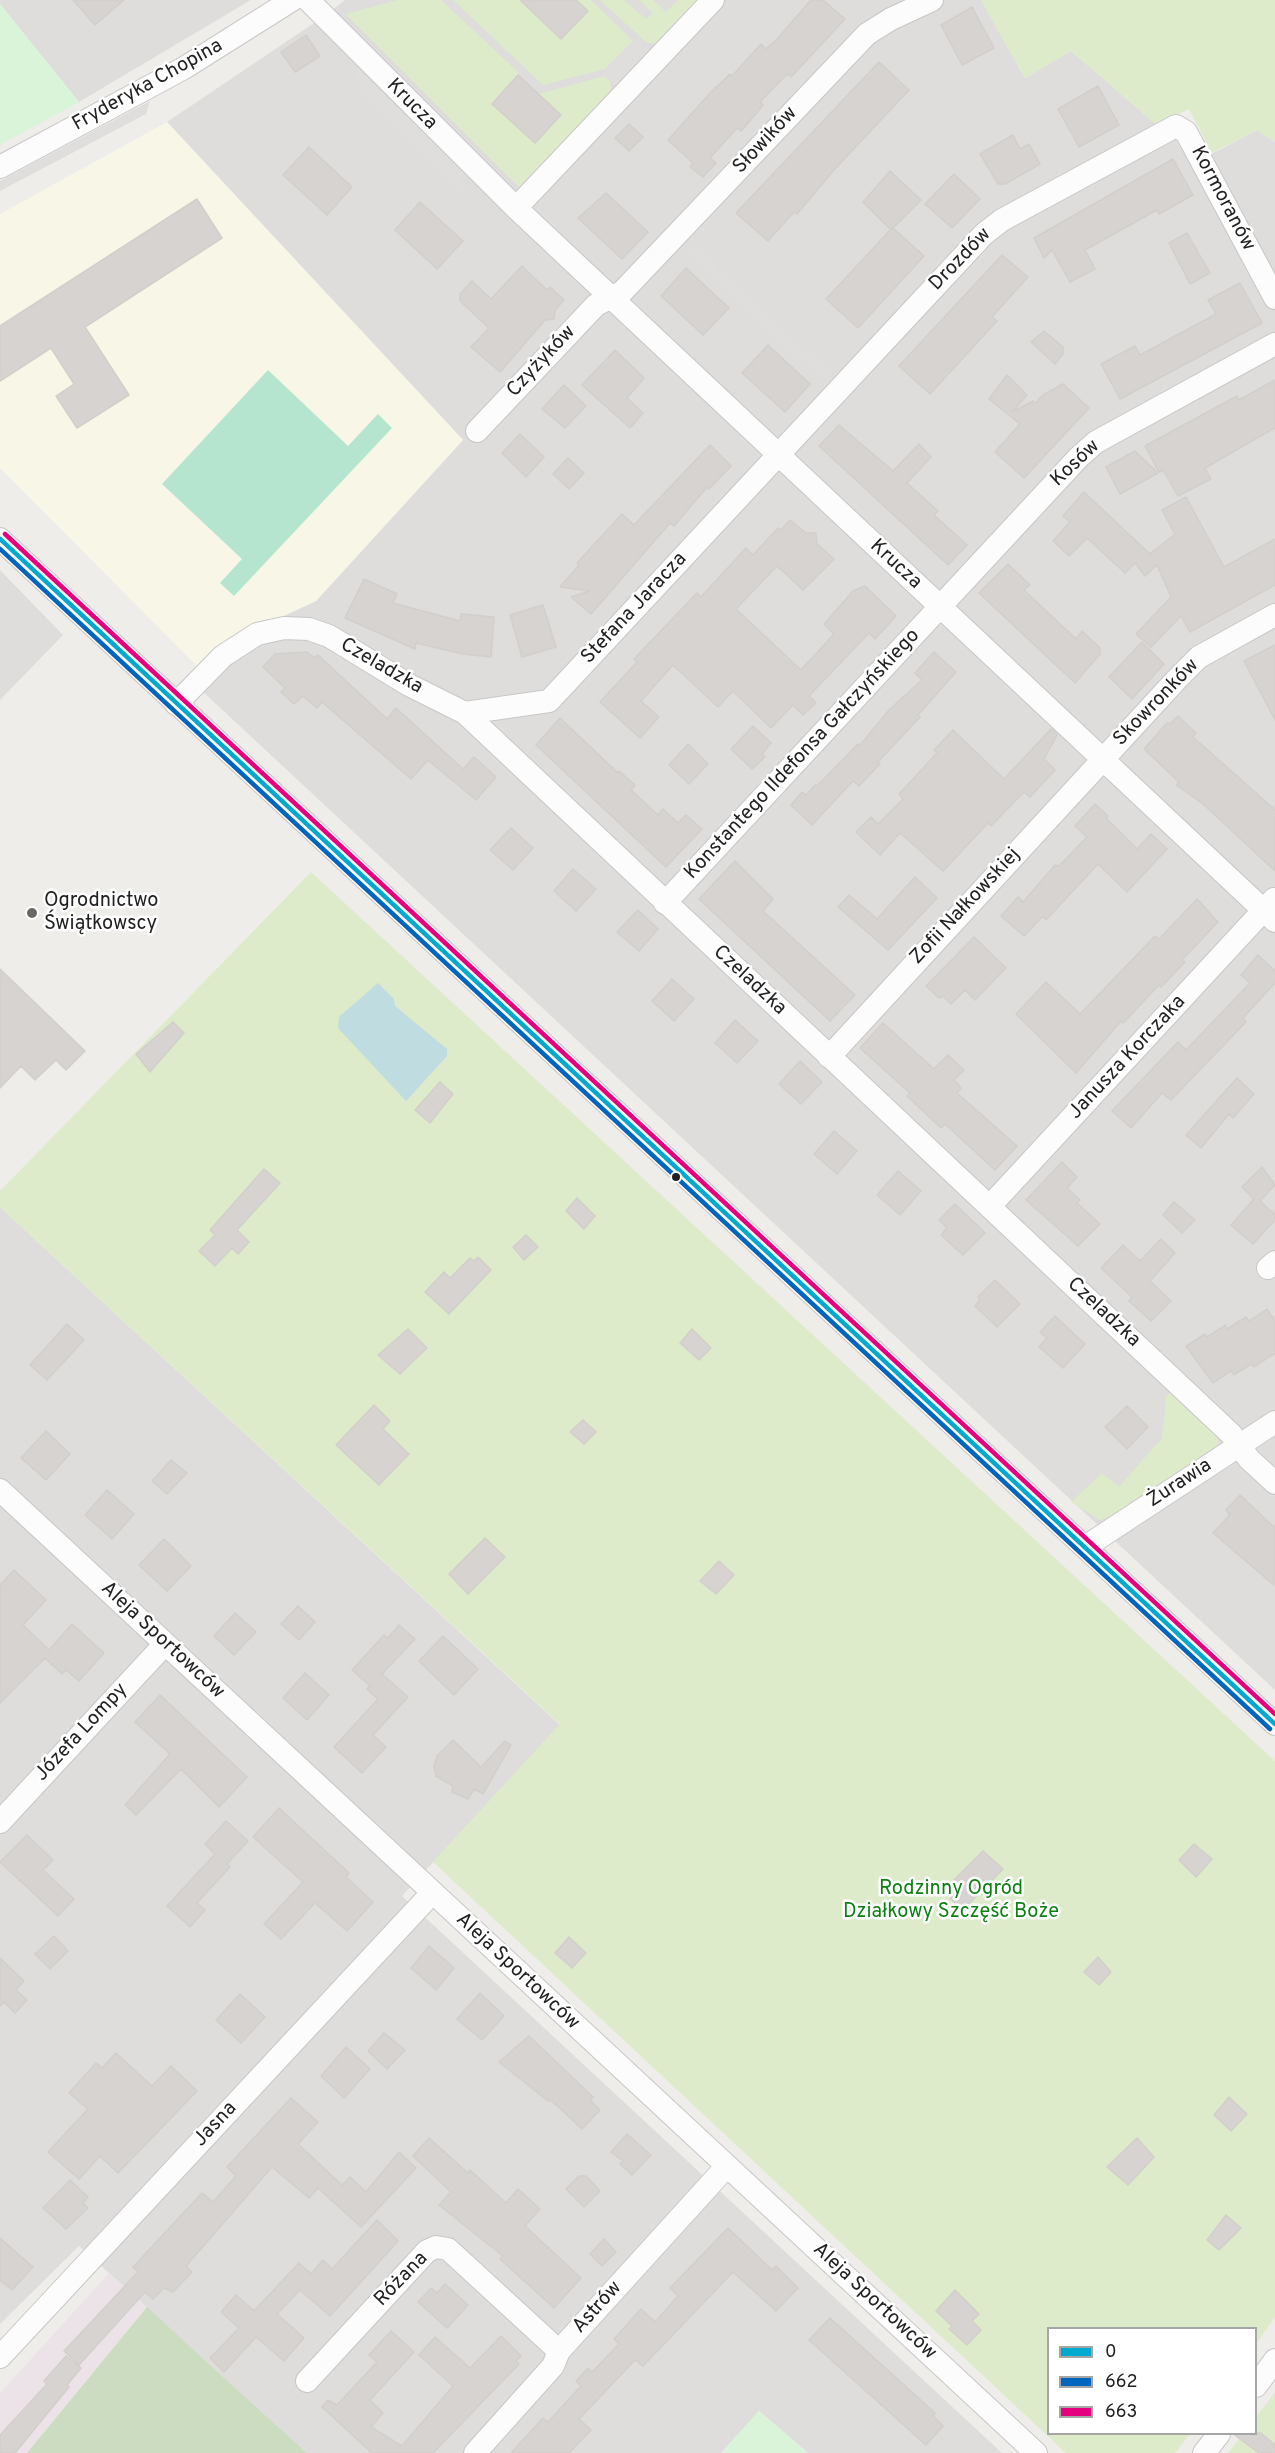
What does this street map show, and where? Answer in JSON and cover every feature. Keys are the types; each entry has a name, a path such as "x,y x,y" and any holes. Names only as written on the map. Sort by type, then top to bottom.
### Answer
{"street":[{"name":"Fryderyka Chopina","path":"0,167 184,68 292,0"},
{"name":"Krucza","path":"308,0 516,208 611,298 1103,758 1272,910"},
{"path":"516,208 713,0"},
{"name":"Słowików","path":"611,298 622,292 867,34 891,19 932,0"},
{"name":"Drozdów","path":"779,455 984,234 1002,220 1176,126 1186,132"},
{"name":"Kormoranów","path":"1186,132 1275,298"},
{"name":"Czyżyków","path":"477,431 596,305 611,298"},
{"name":"Kosów","path":"940,607 1096,442 1275,344"},
{"name":"Stefana Jaracza","path":"465,713 549,701 779,455"},
{"path":"0,539 176,704 546,1043 1275,1724"},
{"name":"Konstantego Ildefonsa Gałczyńskiego","path":"665,903 940,607"},
{"name":"Skowronków","path":"1103,758 1199,657 1275,615"},
{"name":"Czeladzka","path":"176,704 224,656 257,634 284,628 309,629 329,636 409,685 465,713 1231,1434 1275,1483"},
{"name":"Zofii Nałkowskiej","path":"829,1057 1103,758"},
{"name":"Janusza Korczaka","path":"990,1206 1272,910"},
{"name":"Żurawia","path":"1085,1547 1275,1422"},
{"name":"Aleja Sportowców","path":"0,1490 1036,2453"},
{"name":"Józefa Lompy","path":"0,1822 165,1644"},
{"name":"Jasna","path":"0,2357 432,1893"},
{"name":"Astrów","path":"475,2453 553,2366 559,2351 727,2166"},
{"name":"Różana","path":"307,2381 427,2251 436,2247 448,2249 559,2351"},
{"path":"1257,2385 1275,2360"},
{"path":"1204,2453 1218,2435"}],"shaded area":[{"path":"0,0 251,0 79,102 0,4"},
{"path":"345,0 981,0 1025,78 1071,51 1157,125 1170,130 1191,165 1257,130 1275,142 1275,1690 186,676 240,636 316,601 463,440 167,122"},
{"path":"637,39 652,54 618,89 603,74"},
{"path":"357,67 463,171 461,190 359,89"},
{"path":"150,101 146,114 0,191 0,181"},
{"path":"167,122 463,440 316,601 240,636 198,667 0,468 0,214"},
{"path":"683,248 696,249 829,374 829,385"},
{"path":"0,570 63,635 0,700"},
{"path":"0,1207 560,1725 402,1896 1002,2453 808,2453 759,2411 721,2453 307,2453 79,2246 0,2324"},
{"path":"109,2273 147,2307 27,2453 0,2453 0,2393"}],"green space":[{"path":"397,0 441,0 519,73 492,104 534,143 560,115 538,94 605,76 610,82 611,95 520,188 346,14"},
{"path":"453,0 591,0 633,41 605,69 543,85"},
{"path":"600,0 624,0 646,19 653,13 639,0 653,0 666,12 678,0 704,0 660,44 647,43"},
{"path":"981,0 1275,0 1275,142 1257,130 1212,153 1189,109 1157,125 1071,51 1025,78"},
{"path":"0,4 79,102 0,145"},
{"path":"268,370 348,446 378,414 392,428 234,596 220,583 242,559 162,484"},
{"name":"Rodzinny Ogród Działkowy Szczęść Boże","path":"311,872 1275,1761 1275,2317 1257,2343 1257,2327 1047,2327 1047,2435 1189,2435 1175,2453 1066,2453 433,1862 560,1724 0,1207 0,1191"},
{"path":"1172,1392 1218,1437 1218,1448 1113,1516 1100,1520 1071,1502 1102,1473 1119,1487 1162,1438 1166,1396"},
{"path":"147,2307 209,2364 307,2453 27,2453"},
{"path":"1275,2392 1275,2453 1228,2453 1242,2435 1257,2435 1257,2416"},
{"path":"759,2411 785,2433 808,2453 721,2453"}],"water":[{"path":"378,983 394,999 395,1006 447,1049 447,1056 406,1101 338,1028 339,1017"}],"building":[{"path":"73,0 124,0 95,25"},
{"path":"520,0 576,0 588,11 561,39"},
{"path":"811,0 823,0 845,19 791,77 787,74 760,102 763,105 741,131 737,128 710,158 716,163 703,177 690,167 693,163 668,140 710,93 730,74 732,76 761,44 766,49 777,39"},
{"path":"972,7 994,48 962,65 941,25"},
{"path":"306,35 320,56 295,72 281,52"},
{"path":"879,62 909,90 834,170 797,214 794,212 768,241 736,213"},
{"path":"518,75 561,115 535,143 492,104"},
{"path":"1098,86 1119,125 1079,147 1058,109"},
{"path":"629,124 643,137 629,151 615,138"},
{"path":"1013,135 1020,149 1029,144 1040,164 1005,184 998,184 980,154"},
{"path":"309,147 352,187 327,215 283,175"},
{"path":"1173,159 1193,195 1159,214 1157,210 1085,250 1095,269 1070,282 1052,250 1044,258 1034,238"},
{"path":"890,171 921,200 893,228 924,256 858,328 826,299 891,230 863,202"},
{"path":"954,174 980,199 952,228 925,204"},
{"path":"606,193 648,232 622,259 578,218"},
{"path":"197,199 222,238 85,327 129,395 77,428 56,396 74,384 51,348 0,381 0,326"},
{"path":"420,202 463,241 437,269 395,230"},
{"path":"1187,233 1210,273 1190,284 1169,243"},
{"path":"1002,255 1028,277 992,317 997,321 930,394 899,366"},
{"path":"522,266 547,290 550,287 564,300 555,310 554,319 545,320 500,372 471,347 489,328 460,301 460,294 472,281 491,299"},
{"path":"686,268 729,308 703,335 661,296"},
{"path":"1240,283 1262,323 1120,399 1101,364 1135,346 1140,355 1216,314 1208,300"},
{"path":"1044,331 1063,347 1063,354 1055,364 1031,342"},
{"path":"768,345 810,384 785,412 742,373"},
{"path":"615,350 644,378 627,398 643,413 630,428 582,385"},
{"path":"1007,375 1027,395 1012,412 1033,401 1036,403 1043,395 1063,384 1089,408 1024,478 995,452 1020,424 989,399"},
{"path":"1275,380 1275,428 1205,468 1211,479 1178,496 1163,470 1159,472 1145,446 1237,396 1239,400"},
{"path":"564,385 586,406 565,428 542,409"},
{"path":"839,425 893,471 919,444 931,457 907,483 938,511 934,515 967,545 948,565 819,446"},
{"path":"520,434 544,457 526,477 502,453"},
{"path":"710,445 731,466 709,489 707,487 674,526 670,523 591,614 571,597 590,591 560,587 579,565 577,563 622,514 634,525"},
{"path":"1135,451 1158,473 1120,494 1106,467"},
{"path":"568,458 584,473 569,489 553,474"},
{"path":"1084,492 1152,556 1151,553 1175,534 1162,510 1186,497 1224,567 1275,539 1275,585 1190,632 1181,616 1151,647 1136,634 1171,597 1157,565 1145,576 1135,563 1125,573 1087,538 1069,556 1053,541 1070,522 1063,516"},
{"path":"790,520 806,533 816,533 817,544 834,559 803,590 777,566 736,609 801,670 834,634 824,624 853,591 865,586 896,616 875,639 869,633 809,696 816,703 803,715 793,705 771,728 733,691 718,707 673,665 641,701 659,717 640,738 600,702 637,662 634,659 697,593 701,597 746,548 753,555 778,528 781,530"},
{"path":"1008,564 1030,585 1024,590 1076,639 1082,631 1100,648 1100,654 1075,683 979,593"},
{"path":"364,579 397,594 393,603 460,621 461,614 494,617 491,657 463,654 416,643 415,649 345,618"},
{"path":"543,605 556,647 522,657 510,615"},
{"path":"1142,642 1164,664 1132,699 1109,677"},
{"path":"1275,645 1275,720 1244,661"},
{"path":"307,652 314,658 318,655 387,719 396,708 463,769 474,757 496,777 476,800 428,760 411,779 322,702 317,708 303,696 294,704 281,692 285,688 263,667 275,654"},
{"path":"934,652 956,672 918,715 920,717 878,762 880,764 859,786 853,781 812,825 791,805 802,792 806,795 815,785 817,786 858,744 860,745 890,709 922,680 915,673"},
{"path":"1178,716 1196,733 1193,737 1275,810 1275,871 1202,803 1176,785 1179,782 1144,749 1167,723 1170,724"},
{"path":"560,718 618,773 619,771 635,785 631,790 658,815 663,809 678,823 686,815 702,829 666,867 536,745"},
{"path":"753,726 771,743 762,754 765,757 752,769 731,749"},
{"path":"1051,729 1057,735 1044,759 1055,770 1030,797 1024,792 991,826 988,823 943,871 900,833 880,855 856,832 871,817 878,824 903,799 899,794 937,753 934,750 953,730 1004,779"},
{"path":"688,744 708,764 689,784 669,765"},
{"path":"1095,804 1137,849 1151,834 1167,849 1127,892 1098,864 1046,920 1043,916 1024,936 1001,916 1018,897 1023,902 1055,865 1059,866 1087,837 1075,826"},
{"path":"511,828 533,848 513,870 490,850"},
{"path":"735,861 773,899 763,911 855,995 830,1021 699,899"},
{"path":"573,869 596,889 576,911 554,891"},
{"path":"915,877 937,898 888,950 838,907 849,895 877,919"},
{"path":"1197,899 1218,922 1182,960 1185,962 1161,987 1159,985 1123,1023 1121,1021 1076,1073 1016,1014 1046,982 1080,1014 1155,936 1159,939"},
{"path":"638,910 658,929 639,951 617,932"},
{"path":"974,937 1006,968 975,1000 965,990 951,1004 943,996 939,998 926,986"},
{"path":"1258,955 1275,971 1275,983 1243,1018 1246,1022 1171,1100 1162,1093 1131,1128 1112,1111 1178,1042 1186,1050 1250,983 1241,975"},
{"path":"0,969 85,1051 66,1070 56,1060 35,1080 21,1066 0,1088"},
{"path":"672,979 694,999 674,1021 652,1001"},
{"path":"735,1020 758,1041 737,1063 715,1043"},
{"path":"173,1022 184,1033 150,1072 136,1054"},
{"path":"883,1023 934,1069 948,1055 964,1070 954,1080 961,1088 957,1093 1017,1146 995,1170 945,1124 941,1128 907,1096 910,1093 860,1048"},
{"path":"800,1061 822,1082 801,1104 779,1084"},
{"path":"1237,1078 1254,1094 1233,1118 1229,1114 1201,1148 1186,1135"},
{"path":"440,1082 453,1094 430,1123 415,1110"},
{"path":"834,1131 857,1151 837,1174 814,1154"},
{"path":"1062,1162 1077,1177 1067,1188 1080,1200 1077,1203 1100,1224 1078,1246 1026,1200"},
{"path":"1262,1167 1275,1185 1260,1201 1275,1215 1275,1220 1253,1244 1231,1225 1254,1199 1242,1187"},
{"path":"264,1169 280,1183 237,1230 249,1242 238,1254 232,1248 215,1266 199,1251 215,1235 210,1230"},
{"path":"898,1171 921,1191 900,1215 877,1195"},
{"path":"577,1198 595,1216 584,1229 566,1211"},
{"path":"1174,1202 1195,1220 1182,1233 1163,1215"},
{"path":"955,1204 985,1233 963,1255 941,1235 947,1228 939,1220"},
{"path":"526,1235 538,1247 524,1260 513,1247"},
{"path":"1161,1239 1175,1253 1150,1281 1171,1301 1151,1321 1129,1301 1132,1297 1101,1268 1123,1245 1140,1261"},
{"path":"478,1257 491,1270 449,1314 425,1292 444,1272 450,1278 470,1258 474,1261"},
{"path":"995,1280 1020,1304 997,1327 975,1306 980,1300 978,1297"},
{"path":"1267,1309 1275,1321 1275,1353 1254,1367 1251,1364 1234,1375 1231,1371 1213,1383 1186,1346 1205,1334 1207,1337 1225,1325 1227,1329 1246,1317 1249,1321"},
{"path":"1055,1316 1085,1344 1063,1368 1039,1347 1047,1338 1040,1332"},
{"path":"67,1324 84,1340 47,1380 30,1365"},
{"path":"408,1329 427,1348 400,1374 378,1355"},
{"path":"692,1329 711,1348 699,1360 680,1343"},
{"path":"374,1405 390,1421 383,1429 409,1454 379,1485 336,1445"},
{"path":"1127,1406 1148,1427 1127,1449 1105,1427"},
{"path":"583,1420 596,1432 584,1444 570,1432"},
{"path":"46,1431 70,1454 46,1480 21,1458"},
{"path":"171,1460 187,1473 167,1494 152,1481"},
{"path":"107,1490 134,1514 112,1539 85,1515"},
{"path":"1240,1495 1275,1528 1275,1586 1213,1533 1230,1515 1226,1510"},
{"path":"485,1538 505,1557 468,1594 449,1574"},
{"path":"164,1539 191,1566 167,1591 139,1565"},
{"path":"719,1561 734,1575 716,1594 700,1581"},
{"path":"14,1570 46,1600 23,1625 49,1650 72,1624 104,1653 79,1681 66,1670 62,1674 45,1658 0,1703 0,1585"},
{"path":"298,1606 315,1622 299,1640 281,1624"},
{"path":"235,1613 256,1632 234,1655 214,1636"},
{"path":"399,1625 415,1639 382,1674 408,1697 373,1735 386,1747 362,1773 334,1747 378,1699 367,1689 370,1686 352,1670 384,1635 388,1638"},
{"path":"443,1636 478,1669 454,1695 419,1661"},
{"path":"305,1673 329,1695 307,1720 283,1698"},
{"path":"160,1695 247,1777 219,1807 181,1769 136,1815 125,1805 170,1754 135,1722"},
{"path":"453,1740 481,1767 505,1741 511,1745 483,1794 474,1789 468,1799 452,1792 453,1786 436,1776 434,1766 437,1756"},
{"path":"279,1808 349,1873 346,1877 373,1902 347,1931 315,1903 281,1939 264,1924 303,1882 253,1837"},
{"path":"226,1821 248,1841 227,1864 230,1867 197,1903 205,1910 190,1927 167,1906 215,1854 205,1844"},
{"path":"27,1835 53,1860 43,1870 74,1899 58,1916 0,1862"},
{"path":"1194,1844 1212,1859 1196,1877 1179,1860"},
{"path":"983,1851 1003,1869 966,1907 959,1907 950,1898 956,1892 948,1886"},
{"path":"54,1936 68,1951 50,1969 35,1954"},
{"path":"569,1937 586,1953 572,1968 555,1953"},
{"path":"429,1946 454,1968 436,1990 411,1968"},
{"path":"1098,1957 1111,1972 1099,1985 1084,1972"},
{"path":"0,1958 24,1981 16,1990 27,2000 15,2013 4,2002 0,2006"},
{"path":"480,1993 504,2016 482,2040 457,2019"},
{"path":"240,1994 265,2017 241,2043 216,2020"},
{"path":"384,2033 405,2050 387,2069 368,2051"},
{"path":"529,2036 593,2097 590,2100 600,2110 582,2129 552,2101 548,2101 499,2062"},
{"path":"346,2047 370,2069 344,2098 321,2076"},
{"path":"116,2053 152,2086 171,2066 197,2091 118,2173 100,2156 79,2179 48,2152 88,2109 69,2093 96,2063 102,2068"},
{"path":"1229,2097 1247,2114 1231,2131 1214,2115"},
{"path":"291,2098 318,2122 298,2144 342,2185 350,2177 366,2192 399,2152 416,2168 361,2227 318,2188 309,2198 272,2167 186,2266 192,2272 173,2292 164,2288 153,2299 145,2292 79,2365 64,2351 138,2272 133,2267 202,2193 213,2202 236,2176 227,2167"},
{"path":"627,2134 651,2155 632,2175 620,2164 623,2161 611,2152"},
{"path":"429,2138 468,2173 470,2170 506,2203 518,2189 540,2209 525,2226 581,2278 554,2308 500,2259 503,2256 439,2205 451,2192 413,2156"},
{"path":"1137,2138 1154,2157 1128,2185 1107,2167"},
{"path":"579,2176 586,2176 600,2191 584,2207 566,2189"},
{"path":"70,2180 88,2197 83,2203 88,2208 66,2229 43,2208"},
{"path":"1226,2215 1241,2228 1219,2250 1207,2240"},
{"path":"377,2220 398,2241 330,2316 300,2290 277,2314 304,2338 284,2361 256,2337 224,2372 210,2358 239,2328 221,2312 236,2295 254,2311 299,2263 311,2274 323,2260 332,2269"},
{"path":"728,2228 772,2270 776,2266 798,2288 776,2311 733,2272 643,2366 635,2360 579,2419 591,2430 569,2453 511,2453 543,2418 548,2422 581,2386 576,2381 588,2368 592,2372 619,2344 614,2339 641,2309 655,2322 678,2296 670,2288"},
{"path":"0,2238 33,2267 12,2290 0,2280"},
{"path":"604,2239 616,2252 602,2266 590,2254"},
{"path":"445,2284 468,2305 447,2328 418,2302 431,2288 437,2293"},
{"path":"955,2290 979,2314 972,2321 981,2330 967,2345 949,2329 952,2326 936,2311"},
{"path":"830,2318 935,2413 933,2416 943,2426 926,2445 809,2340"},
{"path":"391,2331 414,2352 370,2400 383,2413 371,2427 402,2446 453,2386 419,2355 435,2337 470,2368 501,2336 521,2356 516,2361 519,2364 433,2453 372,2453 322,2407 328,2400 337,2405 377,2362 369,2355"},
{"path":"66,2356 81,2368 67,2385 69,2387 15,2453 0,2453 0,2435 47,2384 44,2381"},
{"path":"1261,2433 1275,2445 1275,2453 1259,2453 1235,2435"}],"transit line":[{"name":"663","path":"5,534 1275,1714"},
{"name":"0","path":"0,539 1275,1724"},
{"name":"662","path":"0,549 1270,1729"}],"place":[{"name":"Ogrodnictwo Świątkowscy","path":"32,913"}]}
